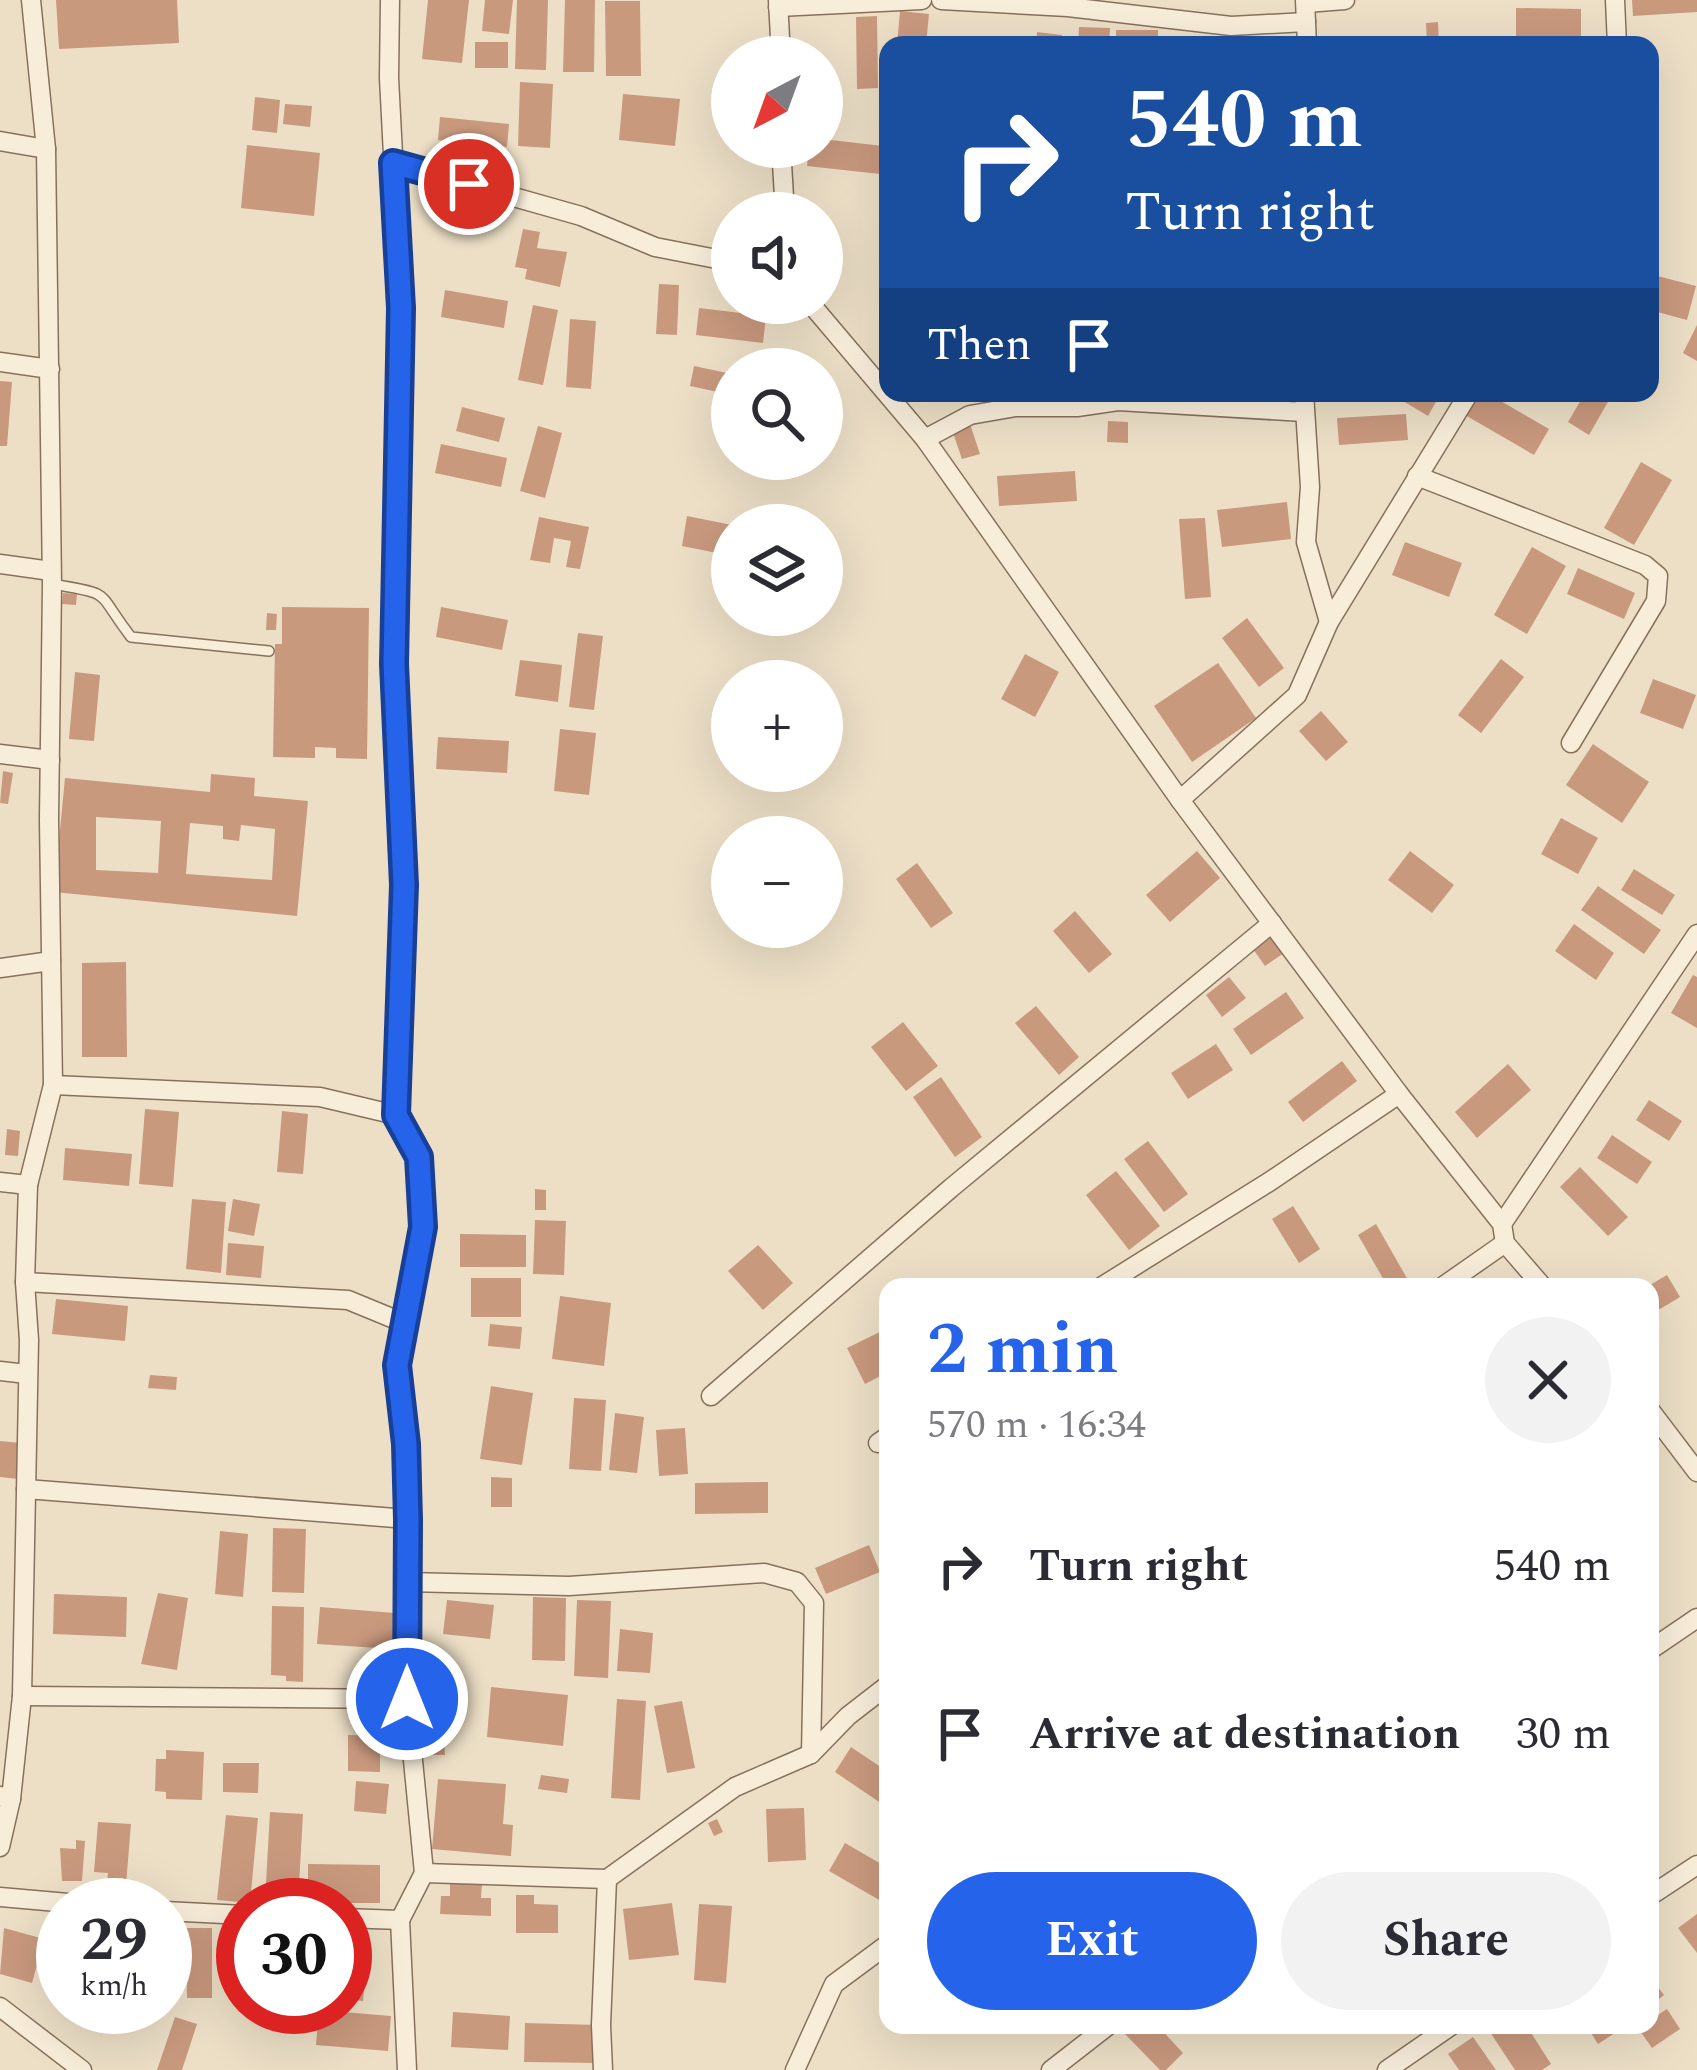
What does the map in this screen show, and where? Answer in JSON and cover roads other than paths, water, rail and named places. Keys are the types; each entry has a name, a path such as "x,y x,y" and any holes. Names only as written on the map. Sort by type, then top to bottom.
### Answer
{"street":[{"path":"0,1846 22,1696 28,1185 52,1085 46,149 31,0"},
{"path":"390,0 388,78 401,308 394,664 404,885 396,1115 419,1157 423,1227 397,1365 406,1444 407,1699 424,1873 400,1920 407,2070"},
{"path":"780,36 778,4 922,0"},
{"path":"941,0 1068,7 1232,26 1346,0"},
{"path":"1615,0 1617,36"},
{"path":"0,142 46,149"},
{"path":"393,163 581,216 656,247 711,258"},
{"path":"828,324 879,385"},
{"path":"0,362 50,369"},
{"path":"894,402 925,439 1180,800 1536,1278"},
{"path":"925,439 970,415 1016,407 1110,402"},
{"path":"1304,402 1310,487 1306,542 1329,622"},
{"path":"1180,800 1297,695 1329,622 1462,402"},
{"path":"1417,476 1645,565 1658,576 1657,602 1571,743"},
{"path":"0,564 52,577"},
{"path":"0,754 50,760"},
{"path":"711,1396 951,1188 1272,923"},
{"path":"1452,1278 1503,1233 1697,934"},
{"path":"0,968 51,961"},
{"path":"52,1085 320,1097 396,1115"},
{"path":"1115,1278 1399,1094"},
{"path":"0,1182 28,1185"},
{"path":"25,1282 349,1300 404,1323"},
{"path":"0,1371 28,1374"},
{"path":"1659,1424 1697,1472"},
{"path":"26,1489 408,1520"},
{"path":"407,1582 568,1586 764,1573 797,1582 814,1603 811,1754"},
{"path":"0,1584 22,1586"},
{"path":"1659,1645 1697,1618"},
{"path":"424,1873 607,1879 736,1787 811,1754 879,1692"},
{"path":"22,1696 407,1699"},
{"path":"1659,1890 1697,1865"},
{"path":"603,2070 607,1879"},
{"path":"0,1897 36,1900"},
{"path":"372,1919 400,1920"},
{"path":"795,2070 834,1984 879,1951"},
{"path":"0,2007 82,2070"},
{"path":"1051,2070 1097,2034"},
{"path":"1387,2070 1439,2034"}],"lane":[{"path":"52,577 96,589 131,637 269,651"}]}
